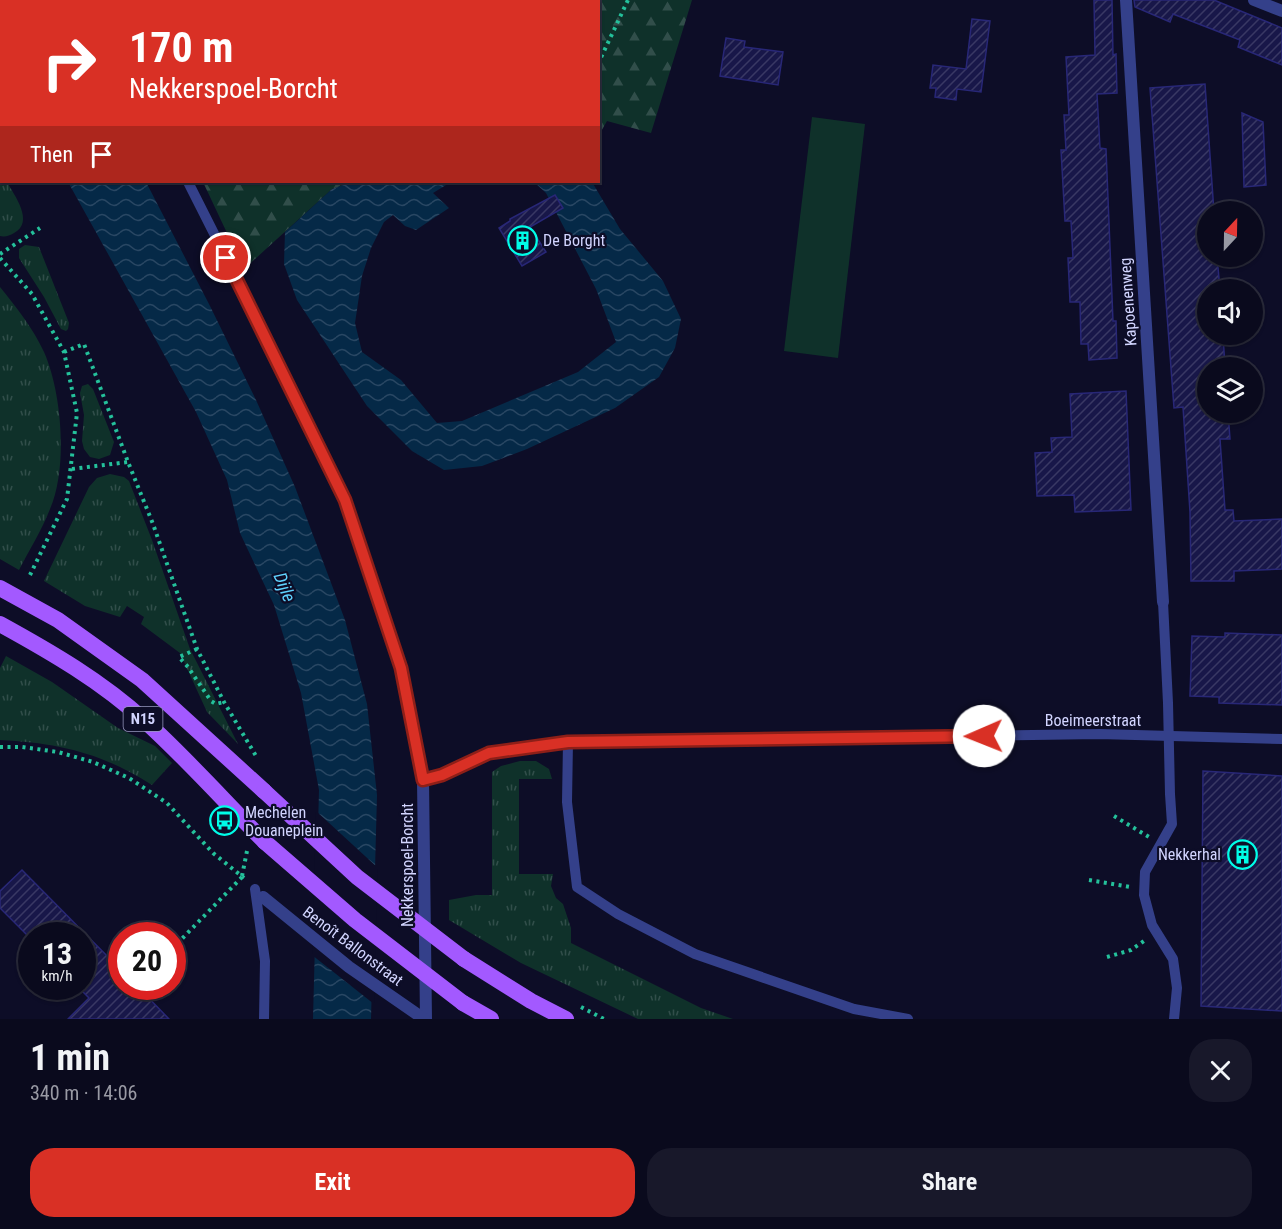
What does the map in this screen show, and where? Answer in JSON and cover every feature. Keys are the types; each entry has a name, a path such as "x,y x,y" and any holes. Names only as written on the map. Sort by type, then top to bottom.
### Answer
{"main road":[{"name":"N15","path":"2,587 58,620 142,680 357,877 464,959 531,1001 566,1019"},
{"name":"N15","path":"0,624 56,654 99,683 138,714 265,842 355,920 463,1003 491,1019"}],"street":[{"name":"Kapoenenweg","path":"1126,0 1163,602"},
{"path":"1254,0 1282,11"},
{"path":"423,780 442,775"},
{"name":"Nekkerspoel-Borcht","path":"423,780 425,1019"},
{"name":"Benoît Ballonstraat","path":"259,893 349,967 425,1019"}],"lane":[{"name":"Nekkerspoel-Borcht","path":"189,183 283,370 345,500 401,668 423,780"},
{"path":"1163,602 1172,824 1145,872 1144,889 1152,925 1173,958 1177,988 1174,1019"},
{"name":"Boeimeerstraat","path":"442,775 489,753 568,742 1099,734 1282,739"},
{"path":"568,742 567,802 577,887 618,914 695,954 854,1009 908,1019"},
{"path":"259,893 265,961 264,1019"}],"path":[{"path":"600,60 628,0"},
{"path":"30,575 67,499 77,413 64,352 32,294 0,256 40,228"},
{"path":"64,352 84,344 153,524 197,650 224,702 261,762"},
{"path":"72,469 128,462"},
{"path":"197,650 179,657 211,701 216,704 224,702"},
{"path":"0,747 22,747 58,752 93,762 129,778 166,803 213,853 259,893"},
{"path":"1114,816 1160,844"},
{"path":"186,934 242,876 247,849"},
{"path":"1089,880 1144,889"},
{"path":"1107,957 1131,950 1157,933"}],"green space":[{"path":"600,0 692,0 651,133 607,121 600,133"},
{"path":"812,117 865,124 838,358 784,351"},
{"path":"0,183 8,183 21,208 23,222 20,228 12,234 0,236"},
{"path":"203,183 348,183 332,189 244,269"},
{"path":"25,245 39,247 69,323 66,331 61,329 19,258 19,249"},
{"path":"0,287 40,343 50,369 59,409 61,452 56,492 43,525 19,570 0,559"},
{"path":"88,384 93,389 114,442 110,455 99,459 90,457 82,441 84,415 80,393 82,386"},
{"path":"110,474 124,477 129,481 190,649 238,744 207,712 180,653 141,624 144,617 127,606 120,617 85,606 44,581 89,487 97,478"},
{"path":"6,656 52,682 118,728 155,746 172,763 152,785 97,757 61,747 0,740 0,668"},
{"path":"520,761 536,761 549,769 552,779 519,779 519,874 553,874 551,886 556,898 563,904 571,928 571,943 701,1008 733,1019 638,1019 521,963 449,920 449,900 476,895 492,895 492,772 501,766"}],"water":[{"name":"Dijle","path":"69,183 147,183 256,400 295,487 345,620 367,704 377,795 371,1019 313,1019 319,790 301,693 274,605 240,533 227,480 196,412"},
{"path":"348,183 449,183 433,193 449,208 416,230 405,226 393,215 384,222 371,248 362,276 355,323 362,352 401,380 437,423 462,421 578,372 616,342 596,289 546,193 535,183 593,183 620,229 663,281 681,319 675,348 659,377 615,408 527,449 482,466 444,470 412,451 367,406 297,300 284,264 285,232 332,189"}],"pier":[{"path":"316,811 378,868 374,1004 312,955"}],"building":[{"path":"1094,0 1112,0 1113,55 1116,54 1117,93 1097,94 1100,148 1106,149 1113,321 1116,321 1117,358 1089,360 1088,344 1081,344 1080,302 1070,302 1068,258 1073,258 1071,221 1065,221 1061,150 1066,150 1064,115 1069,115 1066,57 1095,55"},
{"path":"1134,0 1214,0 1282,28 1282,65 1238,47 1240,40 1173,14 1170,22 1135,7"},
{"path":"972,19 990,21 981,92 957,89 956,100 935,97 936,88 930,88 933,65 966,69"},
{"path":"726,38 745,41 744,47 783,52 778,85 720,76"},
{"path":"1205,84 1213,201 1197,201 1197,267 1218,267 1219,279 1197,279 1197,345 1224,345 1224,357 1197,357 1197,423 1229,423 1230,439 1220,439 1225,510 1233,510 1234,521 1282,519 1282,569 1234,571 1234,581 1191,581 1190,512 1183,407 1174,408 1150,88"},
{"path":"1242,113 1263,122 1266,185 1244,187"},
{"name":"De Borght","path":"555,195 563,208 530,227 546,252 522,266 499,228 510,219"},
{"path":"1126,391 1131,510 1075,512 1074,495 1037,496 1035,453 1052,452 1051,438 1072,437 1070,394"},
{"path":"1225,633 1282,635 1282,705 1219,703 1219,697 1190,696 1192,636 1225,637"},
{"name":"Nekkerhal","path":"1203,771 1282,776 1282,1011 1201,1006"},
{"path":"22,870 73,922 18,922 18,926 0,908 0,891"},
{"path":"96,945 108,957 108,1000 151,1000 169,1019 68,1019 87,1000 96,1000"}],"place":[{"name":"De Borght","path":"522,240"},
{"name":"Mechelen Douaneplein","path":"224,821"},
{"name":"Nekkerhal","path":"1242,854"}],"route":[{"path":"226,258 327,459 345,500 401,668 423,780 442,775 489,753 568,742 984,736"}]}
